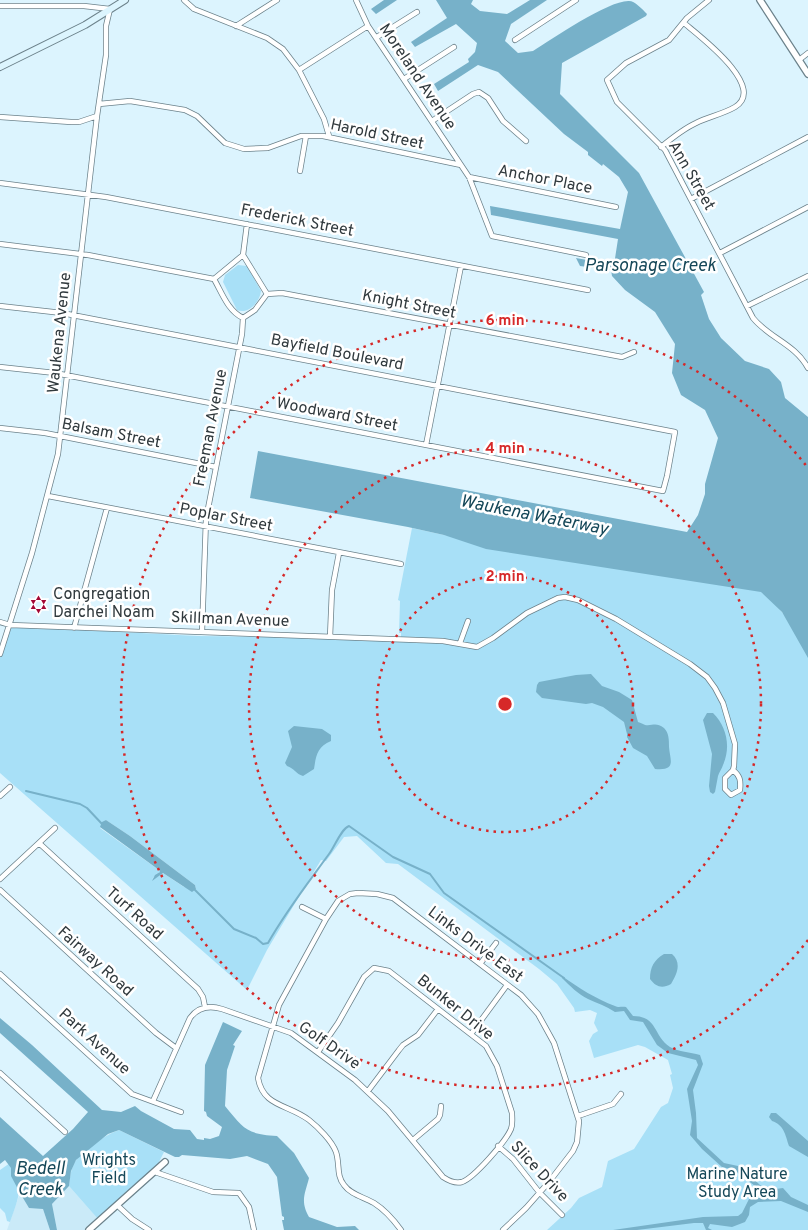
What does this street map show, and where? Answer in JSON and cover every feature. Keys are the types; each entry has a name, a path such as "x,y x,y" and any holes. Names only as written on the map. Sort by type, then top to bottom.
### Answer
{"main road":[{"path":"0,67 85,25 125,0"}],"street":[{"path":"13,0 13,6"},
{"path":"184,0 194,9 267,38 279,45 299,70 324,119 329,136"},
{"path":"236,26 277,0"},
{"name":"Moreland Avenue","path":"356,0 368,26 461,165"},
{"path":"515,40 576,0"},
{"name":"Ann Street","path":"710,0 698,8 669,40 626,63 607,80 618,102 665,150 758,324 798,353 808,368"},
{"path":"760,0 808,74"},
{"path":"0,6 84,6 110,9"},
{"name":"Waukena Avenue","path":"0,654 32,553 58,454 97,116 106,55 106,26 110,9"},
{"path":"377,37 418,12"},
{"path":"661,147 694,124 736,106 743,95 742,84 724,58 684,23"},
{"path":"299,70 368,26"},
{"path":"404,79 454,47"},
{"path":"799,60 808,53"},
{"path":"432,121 479,92 488,98 503,121 526,141"},
{"name":"Harold Street","path":"99,104 130,101 185,110 197,116 226,143 244,148 268,148 291,139 306,136 329,136 461,165"},
{"path":"0,117 79,122 97,116"},
{"path":"300,171 306,136"},
{"path":"691,199 808,137"},
{"path":"461,165 470,177 492,236 586,255"},
{"name":"Anchor Place","path":"470,177 616,207"},
{"name":"Frederick Street","path":"0,183 88,194 588,290"},
{"path":"720,253 808,207"},
{"path":"0,244 81,255 214,280 231,309 243,318 255,310 268,294 243,255 247,224"},
{"path":"214,280 243,255"},
{"path":"426,445 461,266"},
{"path":"747,306 808,276"},
{"name":"Knight Street","path":"268,294 282,293 622,357 634,352"},
{"name":"Bayfield Boulevard","path":"0,306 74,315 669,430 675,432 664,485"},
{"name":"Freeman Avenue","path":"202,632 206,519 240,346 243,318"},
{"name":"Woodward Street","path":"0,367 68,376 663,491 664,485"},
{"name":"Balsam Street","path":"0,428 61,436 216,467"},
{"name":"Poplar Street","path":"48,496 400,564"},
{"path":"74,628 108,508"},
{"path":"330,637 332,590 339,552"},
{"name":"Skillman Avenue","path":"0,622 10,625 74,628 443,640 477,647 493,638 527,613 551,600 565,598 578,600 616,619 671,651 707,677 723,703 733,734 735,754 733,770"},
{"path":"460,643 468,621"},
{"path":"733,770 739,776 741,784 738,792 731,795 725,789 726,778 733,770"},
{"path":"0,796 10,787"},
{"path":"0,879 55,828"},
{"name":"Turf Road","path":"39,844 198,989 203,997 205,1008"},
{"name":"Fairway Road","path":"0,890 156,1033 176,1048"},
{"name":"Links Drive East","path":"401,1230 385,1211 372,1202 353,1194 343,1184 339,1177 336,1151 314,1125 301,1115 270,1100 259,1088 258,1078 279,1005 326,919 338,901 350,894 377,894 393,898 529,1003 545,1024 554,1043 578,1116 579,1133 573,1151 539,1192 503,1230"},
{"path":"302,907 326,919"},
{"path":"480,964 496,943"},
{"name":"Bunker Drive","path":"318,1052 338,1023 364,976 374,968 389,971 486,1046 494,1059 512,1113 513,1122 510,1130 488,1159 470,1177 460,1182 450,1181"},
{"name":"Park Avenue","path":"0,974 132,1094 181,1112"},
{"path":"471,1034 507,985"},
{"name":"Golf Drive","path":"205,1008 210,1006 222,1009 272,1026 291,1034 318,1052 368,1091 388,1110 443,1177 450,1181"},
{"path":"153,1101 191,1016 198,1010 205,1008"},
{"path":"368,1091 403,1045 418,1035 438,1009"},
{"path":"0,1073 65,1132"},
{"path":"578,1116 614,1104 621,1094"},
{"path":"413,1140 438,1119 441,1106"},
{"name":"Slice Drive","path":"498,1146 519,1165 539,1192 562,1215"},
{"path":"89,1230 165,1162"},
{"path":"155,1172 214,1192 239,1193 249,1207 254,1230"},
{"path":"117,1205 132,1219 150,1230"}],"shaded area":[{"path":"69,1186 98,1219 86,1230 57,1230 52,1204"},
{"path":"20,1193 28,1203 43,1209 50,1230 7,1230"}],"green space":[{"path":"238,265 247,266 261,291 256,303 245,311 237,310 223,282 225,275"},
{"name":"Marine Nature Study Area","path":"412,528 763,589 808,644 808,1230 547,1230 579,1198 602,1187 608,1161 634,1149 661,1107 668,1103 673,1088 668,1060 638,1045 594,1058 589,1041 593,1034 598,1031 594,1023 597,1013 590,1010 575,1012 557,984 539,969 398,864 386,863 357,836 344,837 326,861 321,860 267,950 247,990 0,773 0,655 10,626 197,636 401,639 401,633 399,633 400,601 398,600","holes":["106,820 195,885 196,889 184,887 163,873 152,879 160,872 159,870 100,828"]},
{"name":"Wrights Field","path":"119,1130 164,1152 156,1168 98,1219 69,1186 71,1172 75,1162 85,1151 103,1138"},
{"path":"10,1163 18,1177 19,1192 10,1222 7,1221 5,1213 0,1208 0,1170"}],"water":[{"path":"384,0 397,0 376,14 371,9"},
{"path":"436,0 473,0 471,4 480,11 507,14 530,0 547,0 511,24 505,41 518,53 533,51 595,13 620,2 634,2 647,14 562,63 560,94 639,173 704,292 701,295 709,319 721,338 745,361 769,369 781,382 785,398 808,417 808,658 782,612 761,592 486,549 444,535 408,527 250,498 258,451 687,532 698,515 718,438 705,410 681,395 672,373 675,344 655,312 625,290 612,276 611,270 580,266 576,258 614,265 618,239 491,215 490,206 620,229 628,192 619,177 588,155 588,152 564,134 498,72 478,65 438,91 434,84 469,62 468,59 475,52 477,43 456,24 415,47 411,42 447,18"},
{"path":"591,674 602,686 619,692 632,700 638,722 645,725 659,725 664,728 669,739 671,760 671,764 667,768 655,769 647,756 633,748 627,737 624,722 603,707 592,703 586,704 542,698 536,692 539,682"},
{"path":"707,713 713,713 722,724 727,744 723,766 713,794 710,792 709,786 712,754 703,720"},
{"path":"294,726 322,729 331,735 331,741 326,743 318,752 314,769 303,776 285,763 292,747 288,731"},
{"path":"106,820 195,885 196,889 192,892 163,873 152,881 155,875 160,872 159,870 100,827 102,822"},
{"path":"664,954 672,954 675,957 678,969 671,984 662,987 652,982 650,975 653,964"},
{"path":"562,976 601,1000 616,1007 626,1007 633,1016 647,1019 670,1047 700,1055 703,1064 693,1090 697,1138 724,1163 743,1169 768,1190 783,1188 791,1197 808,1205 808,1212 781,1201 758,1202 750,1207 749,1215 745,1222 732,1227 710,1224 708,1228 712,1230 706,1230 703,1223 694,1223 637,1230 613,1230 703,1217 738,1216 742,1213 749,1199 773,1197 776,1195 759,1189 734,1170 722,1167 690,1135 692,1121 687,1089 698,1065 696,1060 668,1053 657,1045 643,1022 630,1020 624,1011 615,1012 584,997 571,987"},
{"name":"Bedell Creek","path":"0,1018 102,1110 121,1112 135,1106 174,1129 190,1130 197,1139 204,1140 204,1138 210,1139 219,1136 222,1127 207,1116 204,1111 205,1065 223,1022 242,1031 233,1045 235,1046 227,1070 225,1106 246,1129 258,1134 277,1136 294,1153 309,1178 304,1202 309,1217 337,1227 355,1226 359,1230 284,1230 282,1220 284,1220 284,1217 282,1216 277,1177 268,1164 247,1156 230,1159 182,1155 175,1157 119,1130 108,1134 76,1160 71,1171 69,1186 52,1204 57,1230 50,1230 43,1209 29,1208 11,1176 11,1168 5,1160 0,1164 0,1117 43,1156 73,1129 88,1112 0,1033"},
{"path":"771,1113 776,1113 808,1141 808,1157 789,1146 782,1128 769,1117"}],"waterway":[{"path":"26,791 80,804 87,808 103,825"},
{"path":"195,890 234,929 256,938 263,944 268,943 341,834 349,826 393,857 430,874 444,893 564,978"}],"place":[{"name":"Congregation Darchei Noam","path":"39,604"}],"water label":[{"name":"Parsonage Creek","path":"650,266"},
{"name":"Waukena Waterway","path":"534,516"}]}
